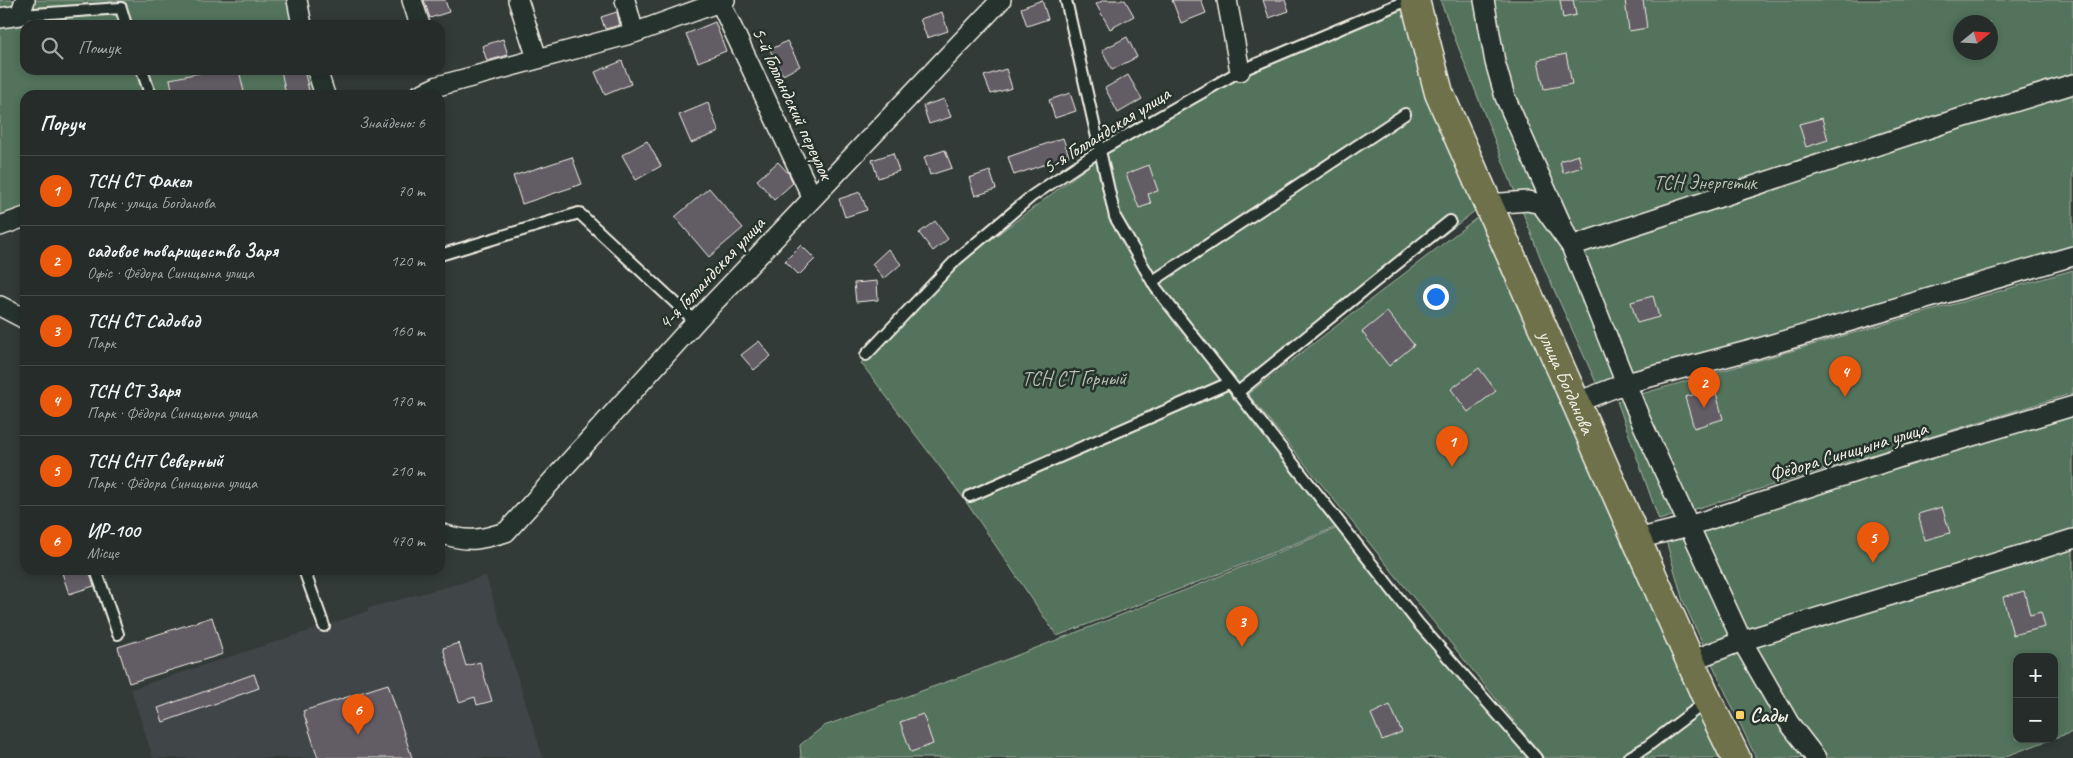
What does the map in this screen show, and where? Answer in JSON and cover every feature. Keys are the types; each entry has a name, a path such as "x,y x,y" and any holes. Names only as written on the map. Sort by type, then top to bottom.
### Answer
{"main road":[{"name":"улица Богданова","path":"1415,0 1439,93 1690,661 1736,758"}],"street":[{"path":"297,0 301,20"},
{"path":"412,0 418,20"},
{"path":"518,0 537,58"},
{"path":"624,0 634,33"},
{"name":"4-я Голландская улица","path":"445,535 454,538 480,540 506,532 812,197 1001,0"},
{"path":"1227,0 1240,71"},
{"path":"1484,0 1495,62 1505,97 1571,246 1641,420 1742,641 1789,723 1816,758"},
{"path":"424,90 436,78 537,58 634,33 722,1"},
{"name":"5-й Голландский переулок","path":"722,1 812,197"},
{"path":"0,18 22,8"},
{"path":"319,75 323,90"},
{"path":"1571,246 1942,124 2073,84"},
{"path":"1488,204 1528,201 1541,204 1571,246"},
{"path":"1577,402 1627,383 1759,348 2073,256"},
{"path":"0,306 20,317"},
{"name":"Фёдора Синицына улица","path":"1637,539 1689,526 1898,458 2073,406"},
{"path":"1690,661 1742,641 2073,539"}],"lane":[{"path":"1066,0 1115,217 1153,281 1229,383 1418,623 1536,758"},
{"name":"5-я Голландская улица","path":"866,355 956,260 1032,196 1101,150 1240,71 1408,0"},
{"path":"22,8 120,8 124,20"},
{"path":"144,75 149,90"},
{"path":"1153,281 1405,114"},
{"path":"445,253 579,213 696,322"},
{"path":"1237,393 1450,221"},
{"path":"970,496 1229,383"},
{"path":"98,575 118,634"},
{"path":"306,575 324,626"},
{"path":"1628,758 1646,748 1708,701"}],"shaded area":[{"path":"486,576 543,758 153,758 131,689 368,611 368,608"}],"green space":[{"path":"0,0 305,0 311,20 20,20 20,75 325,75 329,90 20,90 20,215 0,222"},
{"name":"ТСН Энергетик","path":"1440,0 2073,0 2073,263 1604,400 1546,272"},
{"name":"ТСН СТ Горный","path":"1408,7 1476,210 1235,397 1336,527 1057,636 962,496 861,363 960,263 1110,150 1242,75"},
{"path":"1483,213 1698,700 1640,745 1618,758 1544,758 1248,394"},
{"path":"2073,270 2073,393 1659,520 1617,401"},
{"path":"2073,406 2073,732 2058,737 2058,653 2013,653 2013,743 2041,743 2001,758 1756,758 1683,601 1662,526"},
{"path":"1347,524 1424,622 1540,758 801,758 800,745 824,726 974,672 1188,589"},
{"path":"1705,708 1732,758 1635,758"}],"building":[{"path":"424,0 445,0 449,12 430,18"},
{"path":"1042,0 1048,19 1027,26 1021,8"},
{"path":"1104,0 1125,0 1134,16 1110,29 1096,4"},
{"path":"1172,0 1201,0 1206,13 1181,23"},
{"path":"1263,0 1285,0 1289,11 1269,18"},
{"path":"1560,0 1573,0 1576,15 1563,18"},
{"path":"1625,0 1643,0 1647,28 1629,31"},
{"path":"617,12 620,25 605,29 601,17"},
{"path":"942,12 948,31 927,38 920,19"},
{"path":"715,22 726,51 698,62 686,34"},
{"path":"1127,37 1137,57 1112,70 1102,50"},
{"path":"503,39 508,55 487,61 482,46"},
{"path":"787,41 800,66 783,75 770,50"},
{"path":"1566,54 1572,84 1544,89 1538,60"},
{"path":"622,61 631,84 605,95 595,72"},
{"path":"1006,69 1012,88 991,94 984,76"},
{"path":"190,75 240,75 244,90 172,90 170,79"},
{"path":"282,75 305,75 309,90 285,90"},
{"path":"1128,75 1142,99 1118,113 1105,88"},
{"path":"1070,93 1076,111 1055,118 1049,100"},
{"path":"944,99 951,117 929,124 923,106"},
{"path":"708,103 719,132 691,143 679,115"},
{"path":"1822,118 1828,140 1806,147 1799,124"},
{"path":"1063,138 1069,156 1014,175 1008,157"},
{"path":"647,141 661,166 636,180 622,155"},
{"path":"945,150 952,168 930,175 924,157"},
{"path":"893,153 899,171 878,178 872,160"},
{"path":"1578,155 1582,167 1563,173 1560,161"},
{"path":"572,157 582,184 522,204 513,176"},
{"path":"778,162 789,174 793,183 774,200 757,180"},
{"path":"1149,165 1158,191 1148,194 1151,204 1139,208 1126,174"},
{"path":"990,171 996,189 975,196 969,178"},
{"path":"709,188 743,228 709,257 675,217"},
{"path":"860,192 867,210 845,217 839,199"},
{"path":"935,221 948,239 933,251 919,233"},
{"path":"801,245 815,259 799,275 785,261"},
{"path":"888,249 901,264 884,279 872,264"},
{"path":"877,281 878,300 856,302 854,283"},
{"path":"1653,296 1659,317 1637,323 1631,302"},
{"path":"1387,312 1414,345 1389,366 1362,332"},
{"path":"759,341 771,356 754,370 741,355"},
{"path":"1479,368 1496,391 1468,412 1451,389"},
{"path":"1715,389 1723,419 1694,428 1685,397"},
{"path":"1942,507 1950,533 1925,540 1918,514"},
{"path":"63,575 91,575 94,586 69,594"},
{"path":"2024,591 2030,615 2041,612 2045,627 2013,635 2003,597"},
{"path":"212,617 223,654 129,683 118,647"},
{"path":"459,643 466,666 480,662 492,701 477,705 475,697 459,702 443,648"},
{"path":"254,674 259,688 163,722 158,708"},
{"path":"388,684 412,758 318,758 303,711"},
{"path":"1390,705 1402,732 1382,740 1371,714"},
{"path":"923,714 933,744 911,752 900,722"}],"place":[{"name":"ТСН СТ Заря","path":"1845,397"},
{"name":"садовое товарищество Заря","path":"1704,408"},
{"name":"ТСН СТ Факел","path":"1452,467"},
{"name":"ТСН СНТ Северный","path":"1873,563"},
{"name":"ТСН СТ Садовод","path":"1242,647"},
{"name":"Сады","path":"1740,715"},
{"name":"ИР-100","path":"358,735"}]}
